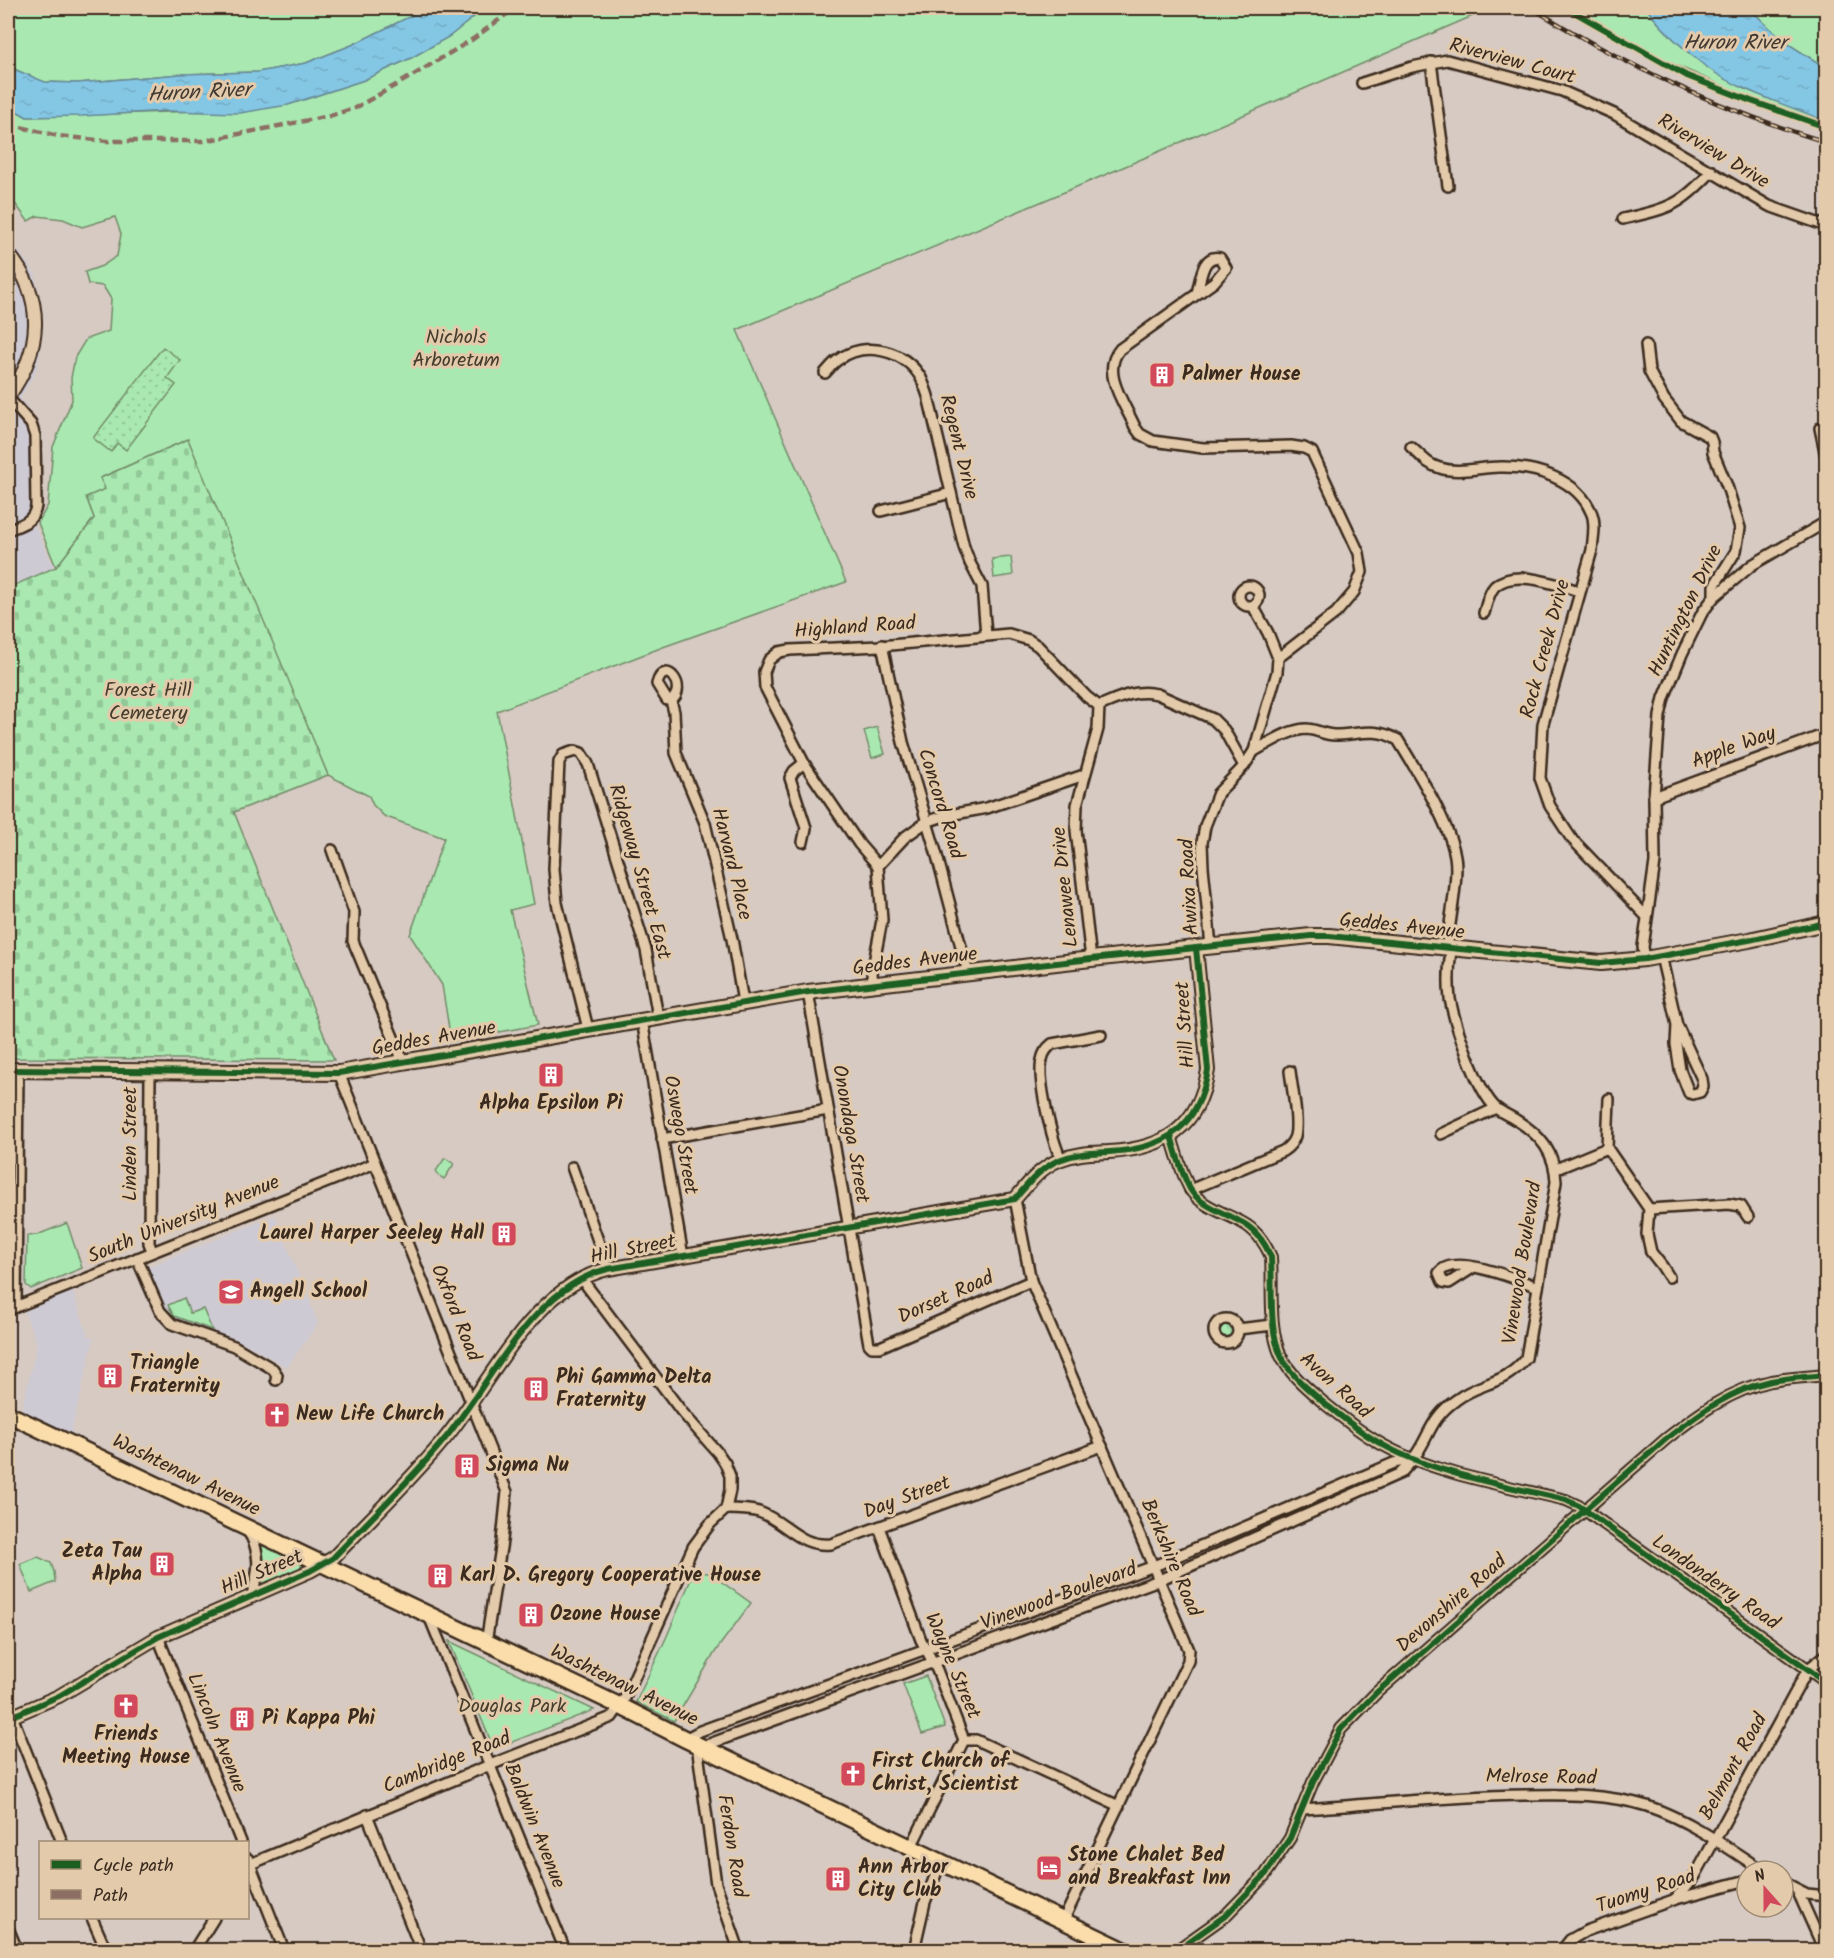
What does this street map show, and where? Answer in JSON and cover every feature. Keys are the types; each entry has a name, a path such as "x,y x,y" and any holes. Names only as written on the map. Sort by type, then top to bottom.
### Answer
{"main road":[{"name":"Geddes Avenue","path":"13,1070 339,1073 808,992 1211,946 1329,936 1601,963 1645,959 1769,937 1827,922"},
{"name":"Washtenaw Avenue","path":"8,1414 1124,1950"}],"street":[{"name":"Riverview Court","path":"1362,83 1431,62 1447,60 1562,91 1584,101"},
{"path":"1431,62 1448,186"},
{"name":"Riverview Drive","path":"1584,101 1614,114 1769,206 1827,226"},
{"path":"1623,219 1663,210 1676,204 1692,192 1712,171"},
{"path":"8,253 20,268 30,291 35,331 34,345 26,369 8,397 31,424 35,436 36,506 31,519 8,530"},
{"path":"1197,293 1120,349 1113,357 1111,367 1113,377 1140,434 1153,441 1203,448 1304,447 1312,452 1359,553 1362,572 1354,592 1336,613 1278,658"},
{"name":"Huntington Drive","path":"1645,959 1643,947 1646,916 1655,862 1654,797 1660,716 1664,698 1692,632 1714,597 1714,586 1736,551 1739,538 1737,517 1713,452 1710,437 1681,421 1667,404 1649,371 1646,345"},
{"name":"Regent Drive","path":"825,373 838,360 850,353 864,350 885,351 905,360 922,379 964,547 982,586 986,635"},
{"path":"1820,428 1827,456"},
{"name":"Rock Creek Drive","path":"1411,447 1431,465 1442,469 1526,468 1547,473 1584,500 1592,515 1594,531 1592,550 1543,724 1540,778 1550,807 1571,838 1646,916"},
{"path":"881,511 951,493"},
{"path":"1714,597 1752,565 1827,522"},
{"path":"1484,613 1490,594 1496,585 1506,580 1529,578 1579,591"},
{"path":"1253,606 1268,633 1278,658 1277,672 1254,751"},
{"name":"Highland Road","path":"878,866 859,844 804,763 765,687 764,672 769,660 784,650 882,645 1009,634 1029,640 1038,646 1087,697 1099,706"},
{"name":"Concord Road","path":"882,645 900,733 936,852 968,973"},
{"path":"1099,706 1130,693 1157,694 1220,724 1244,766"},
{"name":"Harvard Place","path":"671,701 674,712 676,753 705,824 732,939 743,1002"},
{"name":"Lenawee Drive","path":"1091,959 1076,830 1077,805 1098,729 1099,706"},
{"path":"1262,725 1280,736"},
{"name":"Vinewood Boulevard","path":"694,1744 772,1719 1159,1580 1401,1473 1414,1458 1433,1422 1448,1406 1465,1394 1507,1377 1517,1370 1526,1358 1556,1182 1556,1169 1553,1159 1541,1141 1519,1122 1496,1108 1476,1077 1454,1016 1449,978 1449,949 1456,858 1448,832 1398,740 1387,733 1332,735 1306,729 1280,736 1254,751"},
{"name":"Apple Way","path":"1654,797 1827,734"},
{"name":"Awixa Road","path":"1211,946 1203,867 1202,843 1205,826 1218,793 1244,766 1254,751"},
{"name":"Ridgeway Street East","path":"588,1029 557,903 554,868 559,762 568,752 581,753 588,764 646,951 658,1017"},
{"path":"803,842 806,828 790,778 794,771 804,763"},
{"path":"873,984 872,973 882,920 878,866 905,837 926,822 944,816 987,808 1084,775"},
{"path":"332,850 354,912 353,941 403,1061"},
{"name":"Hill Street","path":"10,1717 59,1696 158,1637 322,1565 333,1558 441,1444 498,1364 537,1316 554,1299 583,1277 608,1269 1015,1199 1039,1172 1061,1159 1088,1152 1132,1150 1171,1136 1182,1128 1199,1101 1208,1070 1197,948"},
{"path":"1661,956 1677,1025 1702,1079 1703,1086 1700,1092 1689,1093 1684,1082 1676,1044 1677,1025"},
{"name":"Onondaga Street","path":"808,992 868,1341 872,1347 876,1348"},
{"name":"Oswego Street","path":"642,1020 683,1256"},
{"path":"1061,1159 1046,1103 1041,1070 1042,1059 1046,1049 1052,1044 1101,1035"},
{"path":"12,1309 13,1070"},
{"name":"Linden Street","path":"150,1071 149,1243 152,1251"},
{"path":"1171,1136 1190,1190 1273,1156 1291,1146 1295,1137 1290,1071"},
{"name":"Oxford Road","path":"339,1073 507,1492 486,1643"},
{"path":"1609,1099 1607,1148 1649,1209 1647,1234 1651,1252 1669,1278"},
{"path":"1441,1134 1496,1108"},
{"path":"662,1139 828,1110"},
{"path":"1556,1169 1607,1148"},
{"name":"South University Avenue","path":"12,1309 375,1163"},
{"path":"572,1167 608,1269"},
{"name":"Avon Road","path":"1190,1190 1204,1202 1243,1223 1260,1237 1267,1247 1272,1267 1273,1325 1281,1357 1306,1388 1366,1435 1426,1465 1566,1500 1586,1511"},
{"name":"Berkshire Road","path":"1015,1199 1031,1281 1188,1645 1190,1656 1063,1921"},
{"path":"1649,1209 1729,1204 1741,1206 1748,1216"},
{"path":"137,1258 160,1311 172,1324 234,1346 273,1369 277,1375 276,1380"},
{"path":"1474,1267 1538,1287"},
{"path":"583,1277 587,1286 682,1412 725,1463 730,1476 726,1509"},
{"name":"Dorset Road","path":"876,1348 1031,1281"},
{"path":"1238,1329 1273,1325"},
{"name":"Devonshire Road","path":"1177,1950 1225,1917 1265,1875 1290,1838 1313,1782 1341,1729 1411,1662 1666,1439 1705,1408 1733,1394 1770,1382 1827,1375"},
{"name":"Day Street","path":"726,1509 760,1513 777,1521 805,1541 821,1545 831,1544 1102,1446"},
{"name":"Vinewood Boulevard","path":"694,1744 700,1731 1154,1566 1394,1462 1414,1458"},
{"name":"Cambridge Road","path":"249,1863 612,1717 620,1706 693,1547 710,1524 726,1509"},
{"name":"Londonderry Road","path":"1586,1511 1827,1682"},
{"name":"Wayne Street","path":"879,1527 964,1740 911,1847"},
{"name":"Hill Street","path":"246,1528 254,1540 258,1558 257,1576 252,1595"},
{"name":"Baldwin Avenue","path":"429,1616 565,1950"},
{"name":"Lincoln Avenue","path":"158,1637 241,1841"},
{"name":"Belmont Road","path":"1676,1899 1695,1876 1808,1669 1827,1655"},
{"path":"767,1706 772,1719"},
{"path":"10,1717 62,1841"},
{"path":"964,1740 976,1740 1119,1806"},
{"name":"Ferdon Road","path":"694,1744 716,1884 739,1950"},
{"name":"Melrose Road","path":"1301,1809 1466,1796 1569,1794 1619,1798 1650,1807 1680,1820 1745,1859"},
{"path":"367,1815 420,1950"},
{"path":"914,1950 925,1902 941,1861"},
{"path":"249,1865 284,1950"},
{"name":"Tuomy Road","path":"1562,1950 1570,1940 1586,1931 1676,1899 1735,1883"},
{"path":"1797,1890 1807,1894 1827,1896"},
{"path":"1797,1890 1824,1950"},
{"path":"93,1919 106,1950"},
{"path":"194,1950 213,1919"},
{"path":"8,1928 17,1950"}],"shaded area":[{"path":"8,237 35,274 41,312 40,354 35,373 20,398 35,421 40,441 39,509 33,522 54,567 8,588"},
{"name":"Angell School","path":"275,1216 318,1323 287,1367 240,1341 168,1316 145,1268"},
{"path":"72,1290 88,1336 94,1338 70,1437 21,1414 37,1344 24,1310"}],"green space":[{"path":"8,8 418,8 411,16 352,45 306,63 258,72 180,74 78,83 44,82 8,64"},
{"name":"Nichols Arboretum","path":"485,8 1491,8 1107,174 737,330 846,582 663,647 497,711 534,904 510,910 538,1025 451,1041 442,985 410,935 444,838 384,816 373,805 369,796 328,775 188,439 100,478 105,489 86,497 94,518 56,567 38,523 48,505 53,447 72,400 71,378 75,357 86,339 109,331 111,299 103,286 88,284 85,272 102,266 117,256 121,234 115,217 82,227 63,219 37,216 28,221 8,194 8,106 27,117 198,111 288,105 364,80 411,58 450,36"},
{"path":"1567,8 1646,8 1681,45 1718,74 1747,90 1826,119 1826,122 1765,104 1657,57 1605,31"},
{"path":"1749,8 1826,8 1826,68 1782,40"},
{"path":"163,347 180,360 167,378 176,385 126,450 117,443 111,452 93,438"},
{"name":"Forest Hill Cemetery","path":"188,439 237,549 328,775 234,812 334,1060 8,1058 8,588 56,567 94,518 86,497 100,478"},
{"path":"1011,557 1013,575 994,578 992,559"},
{"path":"877,727 885,754 872,758 864,731"},
{"path":"445,1158 454,1164 444,1179 436,1171"},
{"path":"67,1223 82,1268 31,1289 26,1285 27,1236 37,1235"},
{"path":"184,1298 190,1313 203,1309 212,1330 174,1316 168,1305"},
{"path":"1223,1324 1229,1324 1233,1331 1229,1338 1223,1338 1219,1334 1219,1328"},
{"path":"261,1543 306,1565 305,1567 265,1583 262,1581"},
{"path":"38,1557 51,1563 55,1582 31,1592 20,1564"},
{"path":"694,1572 709,1573 751,1603 717,1649 674,1721 636,1702"},
{"name":"Douglas Park","path":"449,1641 594,1710 494,1749"},
{"path":"926,1676 945,1727 922,1734 903,1684"}],"water":[{"name":"Huron River","path":"418,8 485,8 450,36 411,58 364,80 288,105 240,113 167,111 27,117 8,106 8,64 16,70 45,82 78,83 180,74 258,72 306,63 352,45 411,16"},
{"name":"Huron River","path":"1646,8 1749,8 1782,40 1826,68 1826,121 1764,97 1718,75 1681,46"}],"railway":[{"path":"1532,8 1602,49 1674,85 1749,116 1826,142"}],"marked path":[{"path":"8,124 58,136 107,141 204,141 329,116 355,108 412,76 473,39 515,8"}],"cycle path":[{"path":"1567,8 1687,76 1826,127"},
{"path":"8,1070 339,1073 808,992 1311,936 1601,963 1645,959 1826,923"},
{"path":"8,1718 59,1696 158,1637 310,1571 333,1558 443,1441 535,1317 557,1296 581,1279 608,1269 1015,1199 1040,1172 1059,1160 1078,1155 1129,1150 1163,1140 1176,1131 1197,1106 1208,1070 1196,948"},
{"path":"1171,1136 1184,1177 1194,1195 1206,1205 1246,1225 1255,1232 1266,1247 1271,1257 1274,1333 1281,1356 1294,1376 1324,1403 1368,1436 1403,1455 1449,1471 1566,1500 1579,1506 1826,1682"},
{"path":"1177,1950 1225,1916 1265,1875 1290,1838 1313,1782 1341,1729 1377,1692 1666,1439 1690,1421 1715,1404 1756,1385 1771,1381 1826,1375"}],"place":[{"name":"Palmer House","path":"1162,375"},
{"name":"Alpha Epsilon Pi","path":"551,1075"},
{"name":"Laurel Harper Seeley Hall","path":"504,1234"},
{"name":"Angell School","path":"231,1292"},
{"name":"Triangle Fraternity","path":"110,1376"},
{"name":"Phi Gamma Delta Fraternity","path":"536,1389"},
{"name":"New Life Church","path":"277,1415"},
{"name":"Sigma Nu","path":"467,1466"},
{"name":"Zeta Tau Alpha","path":"162,1564"},
{"name":"Karl D. Gregory Cooperative House","path":"440,1576"},
{"name":"Ozone House","path":"531,1615"},
{"name":"Friends Meeting House","path":"126,1706"},
{"name":"Pi Kappa Phi","path":"242,1719"},
{"name":"First Church of Christ, Scientist","path":"853,1774"},
{"name":"Stone Chalet Bed and Breakfast Inn","path":"1049,1868"},
{"name":"Ann Arbor City Club","path":"838,1879"}]}
